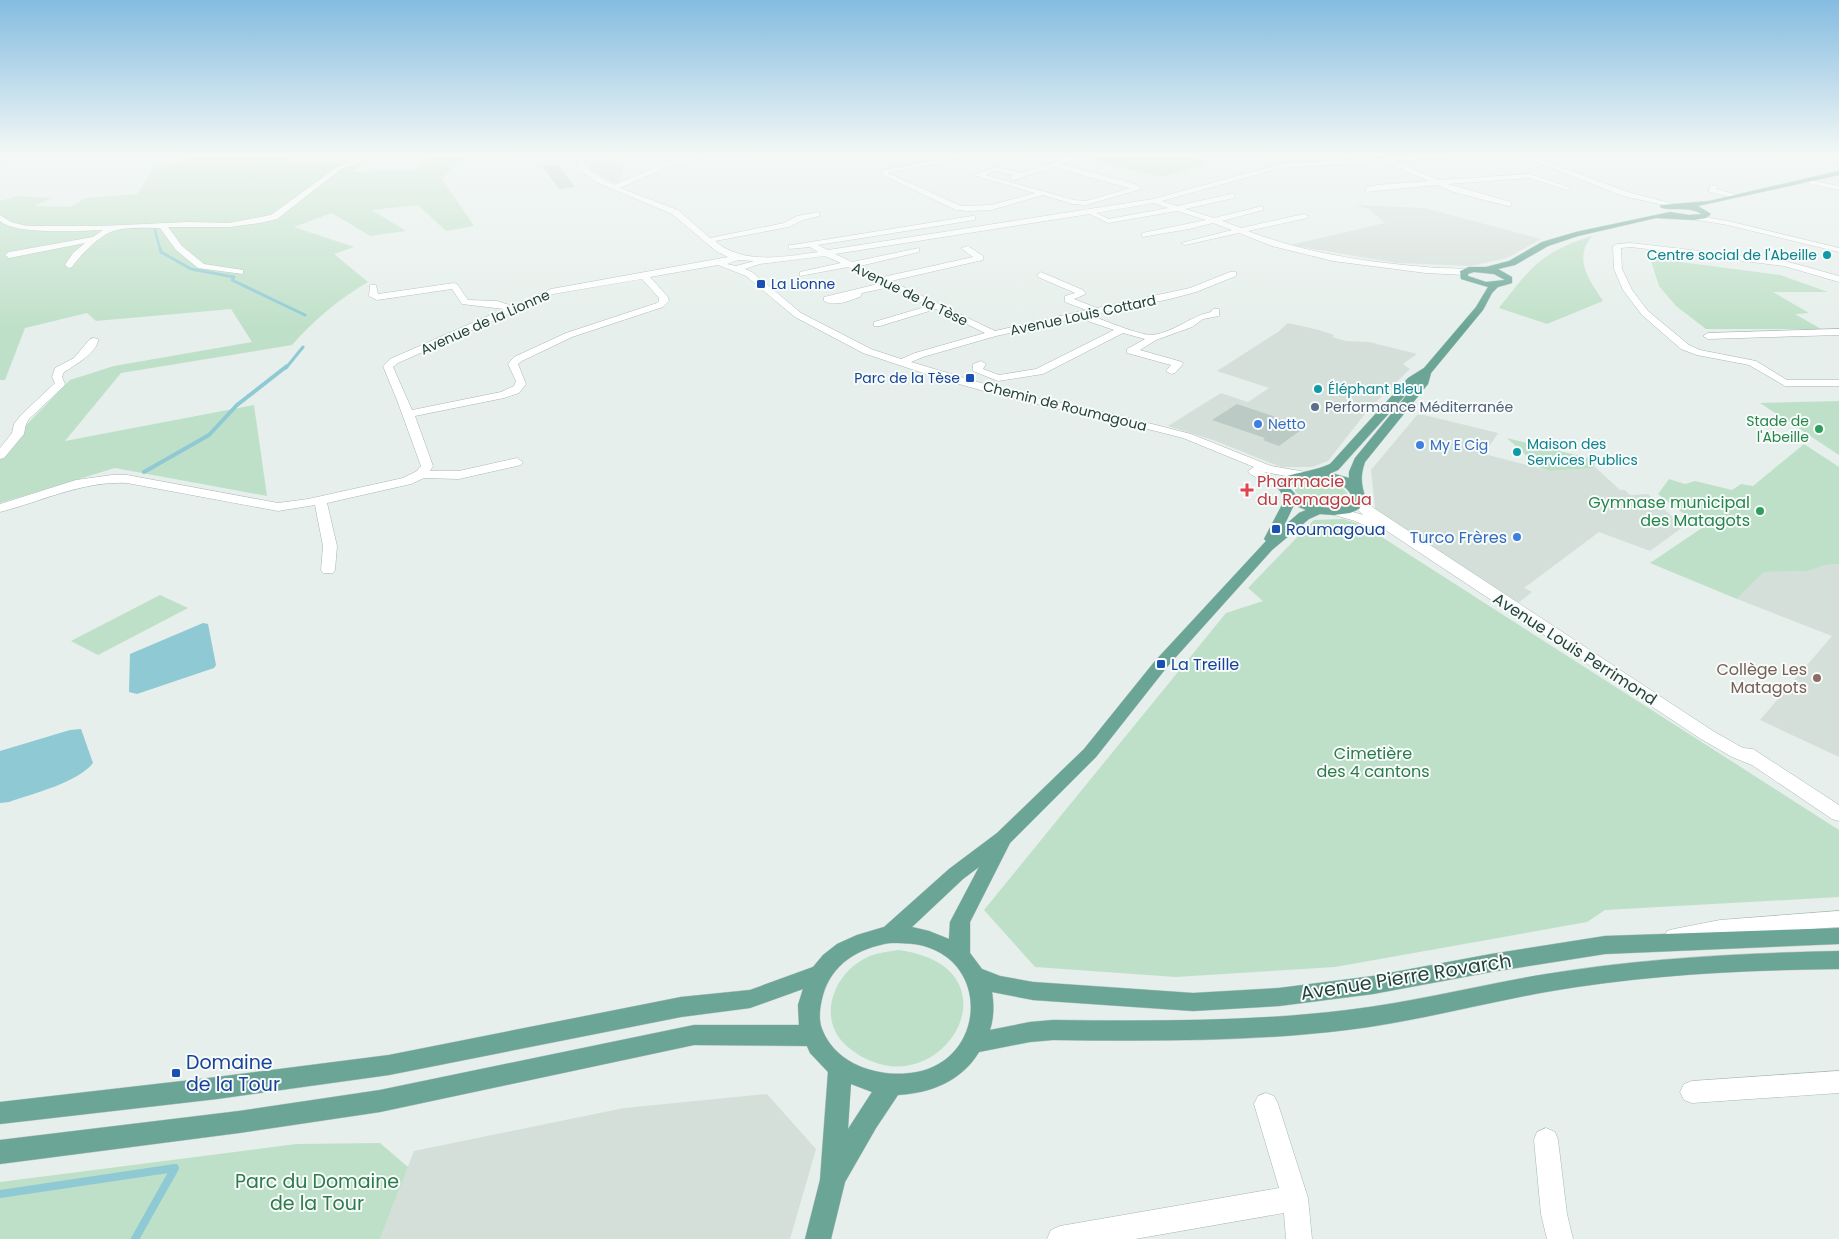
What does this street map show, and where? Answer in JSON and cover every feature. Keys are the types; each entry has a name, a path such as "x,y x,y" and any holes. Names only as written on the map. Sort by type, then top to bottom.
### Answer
{"main road":[{"path":"1593,230 1601,226 1651,213"},
{"path":"1672,213 1679,216"},
{"path":"1465,274 1512,263 1545,244 1593,230 1656,216 1694,218 1705,213"},
{"path":"1504,275 1513,266 1559,239"},
{"path":"1465,274 1478,282 1495,284 1509,282 1509,279 1504,275 1486,270"},
{"path":"1478,282 1484,301"},
{"path":"1316,475 1334,467 1412,380 1426,371 1480,308 1495,284"},
{"path":"1287,494 1303,506 1319,510 1336,511 1353,508 1358,504 1360,499 1356,488 1355,472 1359,461 1424,382 1426,371"},
{"path":"1394,400 1407,403"},
{"path":"1267,547 1287,494 1288,480 1302,475 1316,475 1339,479 1356,488"},
{"path":"890,935 956,874 1004,838 1090,753 1161,664 1267,547 1304,516 1319,510"},
{"path":"960,956 960,922 1004,838"},
{"path":"890,935 920,937 934,941 960,956 975,976 982,992 984,1009 982,1026 975,1042 960,1060 941,1075 917,1083 891,1086 872,1083 855,1077 829,1059 814,1036 809,1004 813,988 820,974 833,958 850,947 869,939 890,935"},
{"name":"Avenue Pierre Rovarch","path":"975,976 999,985 1033,991 1193,1002 1279,997 1363,986 1605,946 1646,942 1839,936"},
{"name":"Avenue Pierre Rovarch","path":"975,1042 1030,1032 1053,1030 1190,1031 1267,1029 1348,1020 1421,1009 1547,983 1682,967 1773,961 1839,960"},
{"path":"0,1113 217,1088 389,1065 672,1009 750,998 820,974"},
{"path":"0,1152 239,1122 380,1101 694,1035 760,1034 814,1036"},
{"path":"818,1239 833,1180 840,1068"},
{"path":"833,1180 867,1120 891,1086"}],"street":[{"path":"0,217 8,224 27,228 112,227 236,225 267,219 279,213"},
{"path":"676,213 710,240 724,260 741,258 750,266 774,260 1075,213"},
{"path":"1093,214 1108,221 1152,213"},
{"path":"1192,213 1274,244 1332,258 1465,274"},
{"path":"1144,235 1189,227 1242,213"},
{"path":"1705,213 1728,224"},
{"path":"710,240 786,225 800,218 816,214"},
{"path":"1185,243 1304,216"},
{"path":"792,247 972,218"},
{"path":"1694,218 1839,250"},
{"path":"949,222 964,231"},
{"path":"162,225 179,248 201,266 240,272"},
{"path":"69,265 76,255 112,227"},
{"path":"8,255 95,239"},
{"name":"Avenue de la Tèse","path":"811,244 994,334"},
{"path":"1839,279 1785,264 1631,245 1617,246 1618,269 1628,290 1645,313 1685,347 1697,352 1752,363 1785,383 1839,383"},
{"path":"858,293 887,282 980,258 965,248"},
{"path":"803,274 911,253 916,250"},
{"name":"Avenue de la Lionne","path":"422,474 428,466 388,366 514,308 558,290 701,266 724,260"},
{"name":"Chemin de Roumagoua","path":"724,260 735,268 750,266 798,315 852,343 1016,397 1113,417 1187,436 1268,469 1302,475"},
{"path":"820,271 832,277"},
{"path":"1041,274 1080,292 1081,294 1068,298 1068,300 1096,310"},
{"name":"Avenue Louis Cottard","path":"909,363 932,352 994,334 1096,310 1167,297 1193,290 1233,274"},
{"path":"408,414 504,395 515,390 521,384 513,364 518,358 569,335 660,305 664,300 663,297 644,276"},
{"path":"373,287 374,296 377,297 454,286 465,302 497,304 514,308"},
{"path":"877,324 938,306"},
{"path":"1171,371 1178,364 1130,351 1153,338 1189,325 1200,317 1216,314 1216,311"},
{"path":"1080,315 1122,330 1153,338"},
{"path":"981,364 977,366 978,371 993,378 1039,372 1122,330"},
{"path":"1708,336 1839,332"},
{"path":"0,455 18,434 20,424 25,417 60,384 57,377 58,370 78,360 94,341"},
{"name":"Chemin de Roumagoua","path":"1156,429 1261,474 1287,494"},
{"path":"0,508 93,480 111,478 127,479 265,506 287,506 408,481 422,474 459,475 517,462"},
{"path":"320,500 330,546 328,570"},
{"name":"Avenue Louis Perrimond","path":"1358,504 1368,513 1473,583 1678,715 1839,813"},
{"name":"Avenue Louis Perrimond","path":"1336,511 1366,521 1473,583"},
{"path":"1646,942 1720,928 1839,919"},
{"path":"1692,1092 1839,1082"},
{"path":"1266,1104 1295,1198 1299,1239"},
{"path":"1546,1140 1554,1214 1560,1239"},
{"path":"1060,1239 1295,1198"}],"shaded area":[{"path":"1373,213 1442,213 1541,239 1507,258 1471,266 1397,263 1290,245 1385,223"},
{"path":"1288,323 1319,330 1334,335 1332,337 1346,341 1369,342 1417,354 1403,364 1410,369 1368,410 1328,461 1312,467 1281,467 1216,441 1168,426 1221,393 1248,402 1269,388 1217,371 1278,332"},
{"path":"1417,415 1424,415 1498,433 1484,454 1550,471 1592,468 1594,466 1620,490 1625,490 1630,495 1648,494 1683,527 1650,551 1599,532 1524,588 1532,592 1517,604 1376,517 1371,470"},
{"name":"Collège Les Matagots","path":"1839,564 1839,757 1760,720 1832,636 1737,599 1764,572 1808,571 1826,565"},
{"path":"767,1094 816,1149 790,1239 380,1239 414,1151 624,1108"}],"green space":[{"path":"0,213 377,213 406,231 370,236 332,213 294,227 354,247 334,254 368,282 327,310 292,345 121,373 65,441 254,405 267,496 115,468 0,503 0,452 70,380 114,366 252,342 231,309 96,321 87,313 25,328 5,380 0,380"},
{"path":"426,213 465,213 474,226 446,231"},
{"path":"1592,236 1586,245 1583,261 1588,277 1603,301 1547,324 1499,308 1529,271 1538,263 1560,248"},
{"path":"1650,258 1780,275 1828,292 1773,292 1809,313 1795,314 1821,329 1706,329 1676,306 1659,286"},
{"name":"Stade de l'Abeille","path":"1839,401 1839,455 1760,403"},
{"path":"1507,438 1596,460 1593,468 1550,471 1540,468"},
{"name":"Gymnase municipal des Matagots","path":"1804,444 1839,467 1839,564 1826,565 1808,571 1764,572 1737,599 1650,563 1702,528 1658,494 1669,479 1685,484 1695,481 1732,490 1741,484 1753,486"},
{"path":"1305,480 1323,480 1339,485 1347,493 1347,500 1335,505 1327,505 1306,500 1295,491 1296,485"},
{"name":"Cimetière des 4 cantons","path":"1343,519 1363,525 1839,830 1839,897 1605,910 1587,922 1335,967 1176,977 1035,967 984,910 1226,613 1263,601 1248,588 1314,520"},
{"path":"160,595 188,608 98,655 71,641"},
{"path":"898,950 937,962 958,982 963,1007 956,1032 938,1052 912,1065 882,1065 849,1048 839,1038 833,1026 831,1014 832,1001 842,978 851,968 871,956"},
{"name":"Parc du Domaine de la Tour","path":"380,1143 408,1167 380,1239 0,1239 0,1182 296,1144"}],"water":[{"path":"203,623 208,624 216,665 214,668 137,694 129,692 130,654"},
{"path":"81,729 93,763 86,770 54,787 9,802 0,803 0,751 70,730"}],"building":[{"name":"Netto","path":"1237,404 1305,427 1279,446 1263,440 1265,438 1212,420"}],"waterway":[{"path":"155,230 160,249"},
{"path":"160,248 161,252 191,269 234,277 232,280 305,315"},
{"path":"286,368 303,347"},
{"path":"144,472 209,435 237,405 287,366"},
{"path":"0,1194 175,1168 135,1239"}],"place":[{"name":"Centre social de l'Abeille","path":"1827,255"},
{"name":"La Lionne","path":"761,284"},
{"name":"Parc de la Tèse","path":"970,378"},
{"name":"Éléphant Bleu","path":"1318,389"},
{"name":"Performance Méditerranée","path":"1315,407"},
{"name":"Netto","path":"1258,424"},
{"name":"Stade de l'Abeille","path":"1819,429"},
{"name":"My E Cig","path":"1420,445"},
{"name":"Maison des Services Publics","path":"1517,452"},
{"name":"Pharmacie du Romagoua","path":"1247,490"},
{"name":"Gymnase municipal des Matagots","path":"1760,511"},
{"name":"Roumagoua","path":"1276,529"},
{"name":"Turco Frères","path":"1517,537"},
{"name":"La Treille","path":"1161,664"},
{"name":"Collège Les Matagots","path":"1817,678"},
{"name":"Domaine de la Tour","path":"176,1073"}]}
